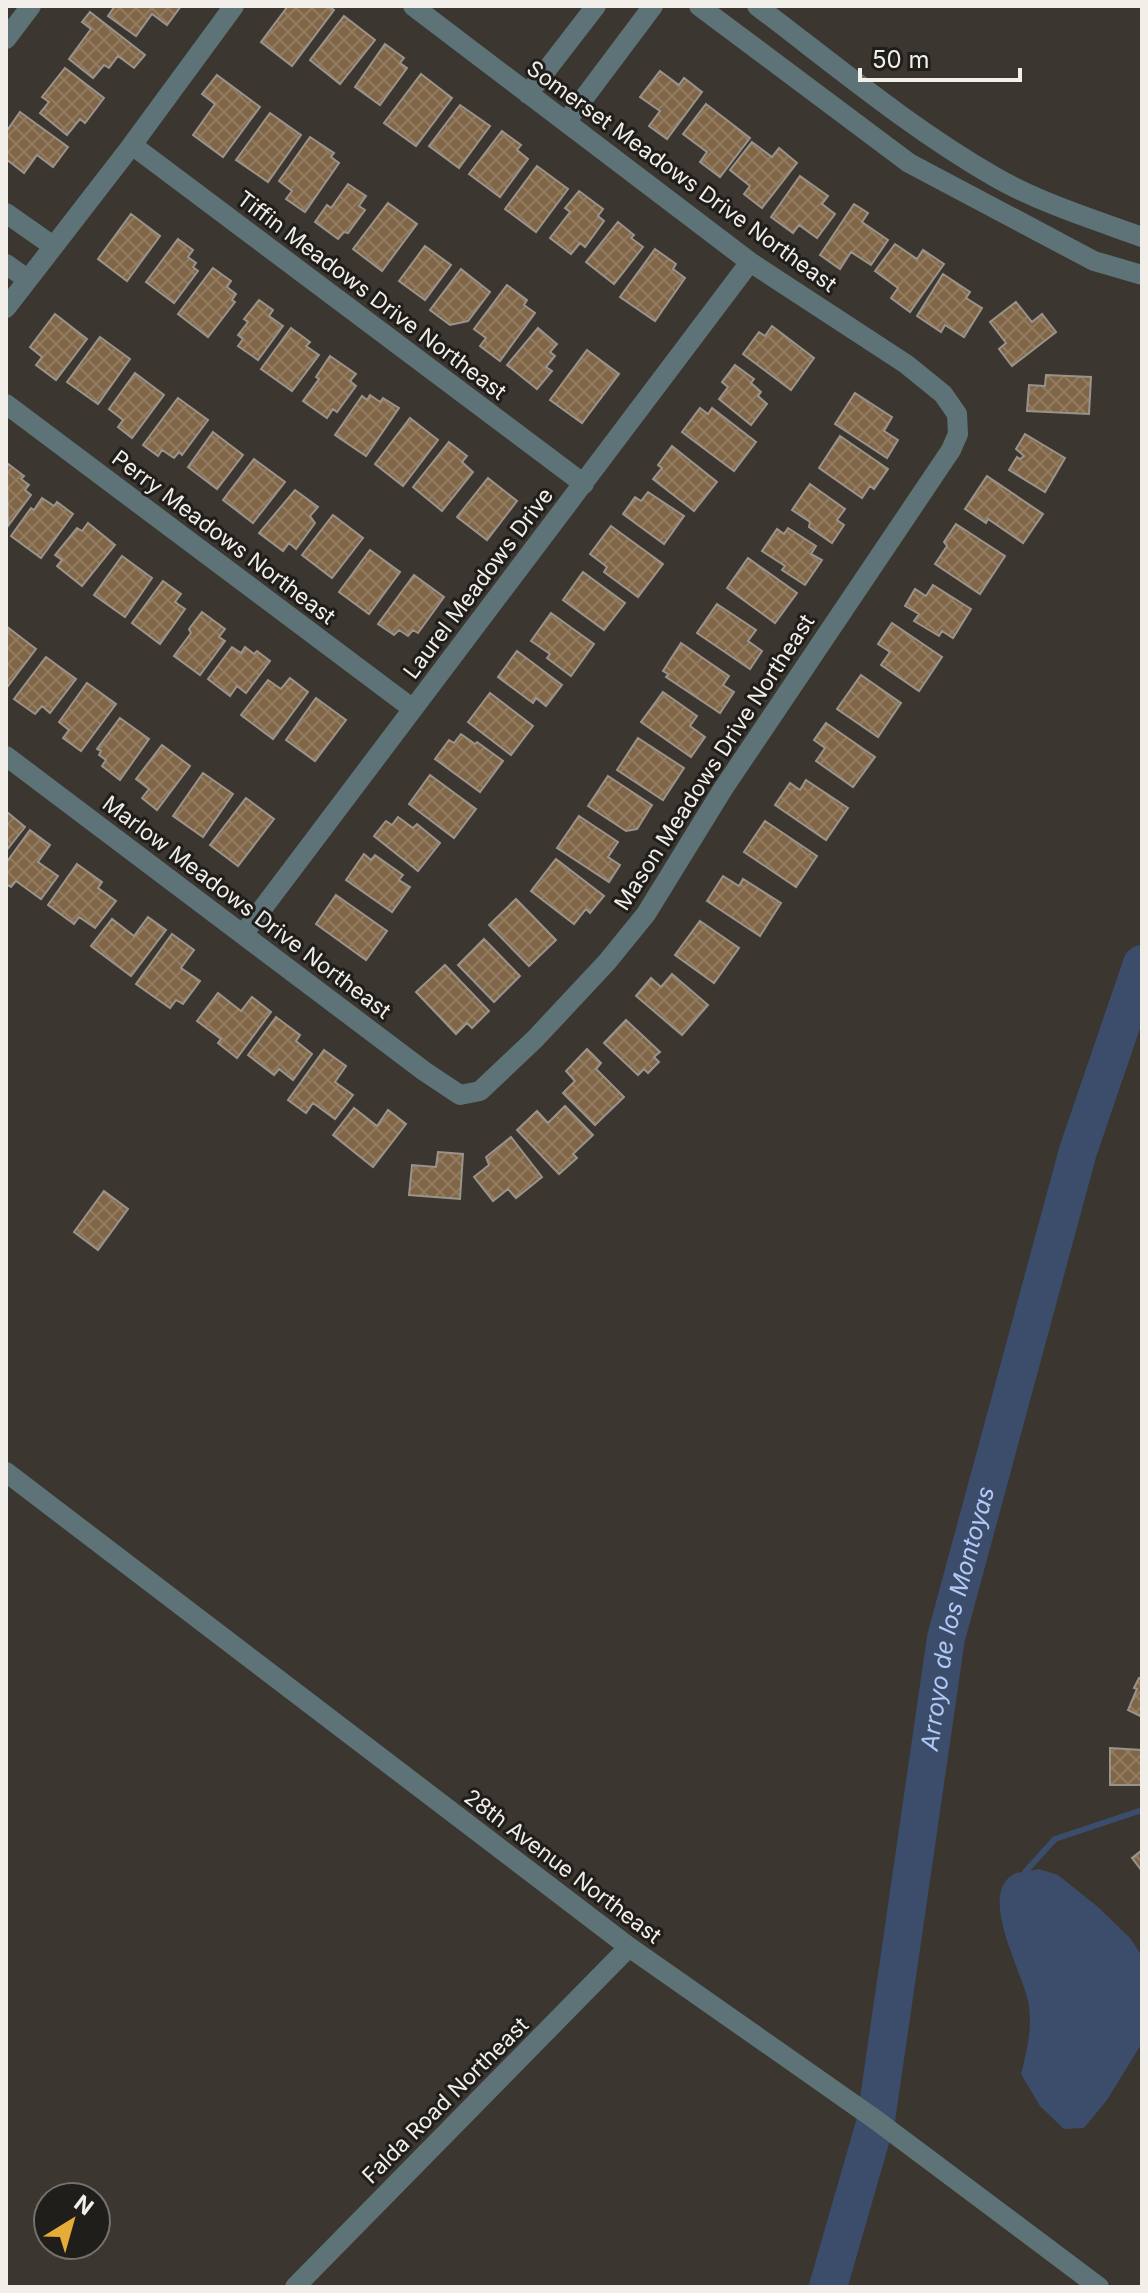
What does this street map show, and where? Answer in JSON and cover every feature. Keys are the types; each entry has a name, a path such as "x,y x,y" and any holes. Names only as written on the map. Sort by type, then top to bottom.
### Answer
{"street":[{"path":"6,39 31,6"},
{"path":"6,308 234,6"},
{"name":"Somerset Meadows Drive Northeast","path":"413,6 750,262 906,364 943,394 957,414"},
{"path":"528,94 596,6"},
{"path":"566,122 653,6"},
{"path":"699,6 909,163 1094,261 1142,275"},
{"path":"757,6 927,135 998,179 1142,237"},
{"name":"Tiffin Meadows Drive Northeast","path":"132,145 584,484"},
{"path":"6,213 53,246"},
{"name":"Laurel Meadows Drive","path":"244,933 750,262"},
{"path":"6,264 27,279"},
{"name":"Perry Meadows Northeast","path":"6,404 413,709"},
{"name":"Mason Meadows Drive Northeast","path":"460,1095 480,1091 535,1039 607,962 646,914 723,789 951,450 958,434 957,414"},
{"name":"Marlow Meadows Drive Northeast","path":"6,756 460,1095"},
{"name":"28th Avenue Northeast","path":"6,1472 629,1947 876,2120 1099,2287"},
{"name":"Falda Road Northeast","path":"295,2287 629,1947"}],"water":[{"path":"1039,1869 1058,1875 1098,1907 1130,1938 1142,1956 1142,2043 1107,2100 1084,2128 1064,2129 1040,2106 1021,2074 1029,2032 1029,2006 1006,1936 1000,1899 1004,1884 1014,1874"}],"building":[{"path":"115,6 181,6 167,25 152,14 136,36 108,16"},
{"path":"288,6 328,6 334,10 292,66 261,42"},
{"path":"90,12 145,55 134,68 118,56 109,68 104,65 93,78 69,59 91,29 82,22"},
{"path":"344,16 375,40 340,84 310,60"},
{"path":"385,44 404,58 400,63 407,68 380,105 355,87"},
{"path":"65,68 104,98 85,123 80,119 67,135 40,113 49,102 42,97"},
{"path":"660,71 679,85 684,78 702,92 667,139 649,126 660,111 640,97"},
{"path":"421,74 452,98 416,146 384,123"},
{"path":"217,75 260,107 223,157 193,135 215,104 202,94"},
{"path":"706,104 750,138 720,177 700,162 707,152 683,134"},
{"path":"460,105 490,126 459,168 429,146"},
{"path":"20,112 68,147 53,167 37,155 24,173 6,159 6,132"},
{"path":"270,113 301,135 268,182 236,160"},
{"path":"502,131 521,145 517,150 528,159 500,197 469,174"},
{"path":"310,137 334,153 331,157 339,163 305,212 286,199 292,191 279,181"},
{"path":"752,142 772,157 779,148 797,163 762,208 744,194 750,186 730,170"},
{"path":"537,166 568,189 536,232 505,209"},
{"path":"800,176 828,196 822,204 835,214 817,238 799,225 793,233 771,217"},
{"path":"348,184 366,196 359,206 365,210 348,233 344,232 338,239 315,222 327,205 331,208"},
{"path":"579,191 603,209 598,216 604,221 585,247 580,243 571,254 550,238 570,212 565,208"},
{"path":"388,203 417,224 382,271 353,249"},
{"path":"854,204 868,213 862,222 888,240 871,265 851,252 840,269 820,255"},
{"path":"131,214 160,236 127,281 98,259"},
{"path":"618,222 643,247 614,284 586,262"},
{"path":"178,239 193,250 188,257 196,263 193,267 198,271 174,303 146,282"},
{"path":"895,244 917,259 923,250 944,264 910,312 891,298 898,288 875,271"},
{"path":"425,246 451,265 425,300 399,281"},
{"path":"655,249 676,264 673,269 685,278 655,321 620,297"},
{"path":"213,268 231,281 227,287 236,294 232,300 235,302 208,337 178,314"},
{"path":"461,269 490,292 468,321 450,325 430,310"},
{"path":"943,274 970,292 966,298 982,308 964,337 945,325 941,332 917,316"},
{"path":"507,285 527,300 524,305 535,313 500,361 480,346 486,338 474,329"},
{"path":"259,300 273,310 269,316 283,326 258,360 238,346 243,339 238,335 248,322 244,319"},
{"path":"1016,302 1032,322 1042,314 1056,332 1012,366 999,349 1006,343 990,322"},
{"path":"55,314 87,339 56,380 36,365 42,357 30,347"},
{"path":"772,326 814,358 791,390 743,354 759,332 765,336"},
{"path":"291,328 310,342 306,346 319,355 292,391 261,369"},
{"path":"538,328 557,344 550,352 555,356 546,367 552,371 537,389 507,365"},
{"path":"100,337 130,359 98,404 67,382"},
{"path":"587,350 619,374 582,423 550,400"},
{"path":"330,356 356,374 350,381 356,386 337,412 333,409 327,418 303,401 319,379 316,377"},
{"path":"735,365 754,379 751,383 761,392 758,396 767,404 751,425 719,399 728,387 722,382"},
{"path":"135,373 164,395 132,438 118,427 123,420 109,409"},
{"path":"1046,375 1091,377 1089,414 1027,411 1029,385 1045,386"},
{"path":"855,393 892,417 884,431 898,440 887,458 835,424"},
{"path":"370,395 380,402 383,398 399,408 366,456 335,435 362,396 367,400"},
{"path":"178,398 208,420 182,455 179,452 174,458 162,450 158,456 143,445"},
{"path":"700,408 708,414 712,408 756,442 734,471 682,432"},
{"path":"410,418 438,440 403,486 375,464"},
{"path":"213,432 243,455 217,489 188,467"},
{"path":"1025,434 1065,458 1045,492 1009,470 1017,457 1020,459 1024,456 1016,449"},
{"path":"840,436 888,469 874,489 870,486 862,498 819,468"},
{"path":"449,442 467,456 462,462 473,472 442,511 413,487"},
{"path":"672,446 717,482 694,511 653,479 662,468 658,465"},
{"path":"254,459 285,482 253,523 223,500"},
{"path":"7,463 24,476 21,479 29,485 25,490 31,495 8,526"},
{"path":"987,476 1043,514 1023,543 988,519 986,523 965,509"},
{"path":"488,478 517,501 487,540 457,517"},
{"path":"810,484 845,509 837,520 844,525 832,543 792,510"},
{"path":"295,490 318,507 310,516 315,523 296,549 289,543 283,551 259,533"},
{"path":"648,492 684,516 664,544 623,514 635,497 641,501"},
{"path":"42,498 54,506 57,502 73,514 41,558 11,536"},
{"path":"333,515 363,538 332,578 302,555"},
{"path":"88,523 115,545 82,586 57,566 62,560 55,555 77,528 82,531"},
{"path":"956,524 1005,556 980,594 935,564"},
{"path":"611,526 663,564 638,597 604,572 607,567 590,554"},
{"path":"788,528 816,546 811,554 822,560 805,585 782,570 785,566 762,551 777,529 784,534"},
{"path":"370,550 400,572 369,614 339,592"},
{"path":"122,556 152,578 125,617 94,595"},
{"path":"748,558 797,593 775,623 727,588"},
{"path":"583,572 625,603 604,630 563,600"},
{"path":"414,575 444,597 418,633 413,630 408,636 399,630 394,635 378,624"},
{"path":"163,581 181,594 175,602 185,609 160,644 132,623"},
{"path":"933,585 971,609 953,638 942,631 939,636 914,621 919,614 905,606 915,589 926,596"},
{"path":"717,604 756,630 748,641 762,651 750,669 697,633"},
{"path":"202,612 225,629 219,637 225,641 200,675 174,656"},
{"path":"551,613 594,644 571,676 547,658 550,654 531,641"},
{"path":"892,623 942,657 919,691 881,665 890,652 878,644"},
{"path":"6,626 36,649 8,686 6,684"},
{"path":"681,643 729,676 723,685 734,692 720,713 666,677 668,674 663,671"},
{"path":"232,647 241,653 245,647 254,654 257,651 270,661 246,693 237,686 230,696 208,679"},
{"path":"517,651 562,685 546,706 536,698 533,703 498,677"},
{"path":"46,657 76,679 50,713 42,706 35,714 14,699"},
{"path":"861,675 901,703 878,737 837,709"},
{"path":"290,678 308,692 273,739 241,715 268,680 281,689"},
{"path":"87,683 116,704 81,751 63,738 69,730 59,722"},
{"path":"663,692 697,716 690,726 705,737 691,757 641,722"},
{"path":"490,693 533,726 511,755 468,722"},
{"path":"316,698 346,720 315,761 286,740"},
{"path":"120,718 149,739 120,780 102,766 106,760 97,749"},
{"path":"826,723 875,757 853,787 816,761 825,748 814,740"},
{"path":"461,734 503,761 480,792 435,759 449,740 454,743"},
{"path":"638,738 684,768 663,800 617,770"},
{"path":"162,745 190,766 157,810 142,798 149,789 136,779"},
{"path":"203,773 233,794 203,837 173,816"},
{"path":"430,775 476,809 454,838 409,804"},
{"path":"608,776 652,805 637,829 626,831 588,806"},
{"path":"806,780 848,808 826,840 775,805 790,783 800,790"},
{"path":"246,798 274,819 238,866 210,845"},
{"path":"6,813 25,827 6,851"},
{"path":"579,816 618,842 608,857 620,865 609,882 557,848"},
{"path":"398,817 413,828 417,824 440,843 418,871 374,836 386,821 392,825"},
{"path":"765,821 817,856 796,887 744,852"},
{"path":"30,830 50,845 38,862 58,876 41,899 16,881 11,887 6,884 6,863"},
{"path":"364,854 371,860 375,855 403,875 399,880 410,887 392,912 346,880"},
{"path":"556,859 604,896 590,913 586,909 574,924 531,891"},
{"path":"77,864 102,882 98,888 116,901 95,928 79,917 74,924 48,905"},
{"path":"723,876 739,886 743,879 781,903 760,936 707,901"},
{"path":"336,895 387,931 366,960 316,924"},
{"path":"516,899 556,940 529,966 489,925"},
{"path":"148,917 166,930 131,976 91,946 112,919 134,936"},
{"path":"700,921 739,948 714,983 675,955"},
{"path":"172,934 194,950 181,968 200,981 183,1004 176,1000 170,1008 136,984"},
{"path":"484,939 520,976 494,1002 458,965"},
{"path":"445,965 489,1011 472,1028 467,1023 456,1034 416,992"},
{"path":"672,974 708,1005 682,1035 636,996 651,978 661,987"},
{"path":"218,993 241,1011 252,997 271,1012 237,1058 218,1043 221,1039 197,1021"},
{"path":"276,1017 300,1035 296,1041 312,1054 293,1080 279,1069 274,1075 248,1055"},
{"path":"626,1020 660,1052 654,1057 659,1062 648,1073 644,1069 638,1075 604,1043"},
{"path":"587,1049 601,1063 596,1069 624,1097 595,1125 563,1093 575,1081 566,1071"},
{"path":"324,1050 346,1066 335,1082 353,1095 335,1119 313,1103 306,1113 288,1100"},
{"path":"565,1106 593,1135 573,1154 577,1158 559,1174 517,1130 537,1111 548,1123"},
{"path":"354,1108 377,1126 388,1110 406,1124 373,1167 333,1135"},
{"path":"511,1137 542,1177 516,1198 508,1189 493,1201 474,1177 489,1165 486,1157"},
{"path":"438,1152 463,1154 460,1199 409,1195 412,1165 436,1167"},
{"path":"104,1191 128,1209 98,1250 74,1232"},
{"path":"1139,1678 1142,1679 1142,1717 1128,1710"},
{"path":"1110,1748 1142,1750 1142,1785 1110,1785"},
{"path":"1142,1850 1142,1871 1132,1858"}],"waterway":[{"name":"Arroyo de los Montoyas","path":"828,2287 876,2120 946,1638 1078,1151 1142,964"},
{"path":"1025,1872 1055,1839 1142,1810"}]}
